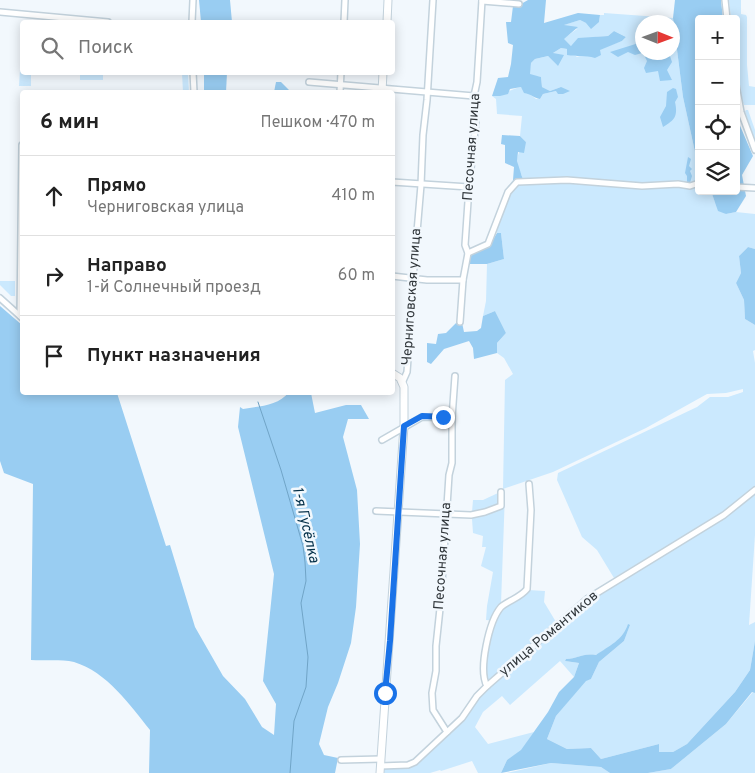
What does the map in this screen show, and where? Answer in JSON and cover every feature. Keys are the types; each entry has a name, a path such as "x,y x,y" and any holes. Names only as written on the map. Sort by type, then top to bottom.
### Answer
{"street":[{"path":"192,20 193,0"},
{"path":"344,20 345,0"},
{"path":"387,20 388,0"},
{"name":"Черниговская улица","path":"380,766 404,426 405,392 402,381 408,363 413,279 422,185 433,0"},
{"path":"482,0 519,4"},
{"name":"Песочная улица","path":"460,322 462,280 468,253 465,245 476,121 474,96 477,82 482,0"},
{"path":"725,0 727,15"},
{"path":"0,12 86,20"},
{"path":"193,75 194,90"},
{"path":"340,90 341,75"},
{"path":"382,90 383,75"},
{"path":"309,82 341,84 376,90"},
{"path":"395,92 474,96"},
{"path":"740,105 755,150"},
{"path":"468,253 488,244 508,192 517,182 567,180 642,186 678,184 690,186 695,184"},
{"path":"395,182 469,187"},
{"path":"740,187 755,188"},
{"path":"395,276 413,279 462,280"},
{"path":"0,298 20,316"},
{"path":"395,375 402,381"},
{"name":"Песочная улица","path":"447,732 433,710 432,693 436,672 436,646 449,474 452,463 452,418 455,376"},
{"path":"382,440 422,416 452,418"},
{"path":"487,686 484,681 484,673 490,629 502,606 524,593 527,589 531,510 529,484"},
{"name":"улица Романтиков","path":"342,760 380,766 412,764 462,718 477,696 487,686 586,599 724,515 755,490"},
{"path":"376,510 471,515 501,506 501,492"}],"shaded area":[{"path":"199,0 230,0 232,20 201,20"},
{"path":"528,0 546,0 544,23 578,13 600,15 599,22 591,29 580,20 564,25 578,27 564,39 571,46 578,38 608,36 614,31 626,37 622,41 600,50 601,55 595,58 567,55 567,49 561,48 553,53 564,55 558,66 548,56 535,59 531,63 530,74 541,77 542,87 550,91 561,87 570,91 563,94 558,94 556,91 543,94 540,99 524,93 521,87 510,89 508,94 492,96 498,78 508,77 511,64 513,45 508,43 506,22 511,22 513,6"},
{"path":"675,0 721,0 723,15 695,15 695,152 683,97 678,60 680,60 680,15 673,15"},
{"path":"729,0 741,0 741,14 747,17 747,65 749,86 755,87 755,105 744,105 742,100 740,85 740,15 731,15"},
{"path":"604,13 635,15 635,60 678,60 683,97 695,152 695,195 712,195 715,202 726,214 736,212 755,214 755,249 748,247 739,256 741,273 736,283 744,300 745,319 755,325 755,350 753,351 755,363 755,486 722,513 614,578 597,550 582,537 557,480 558,473 697,407 710,397 728,397 743,392 743,389 726,393 707,394 646,428 553,472 503,489 505,380 513,374 504,358 497,353 497,343 506,333 495,311 483,316 486,301 487,264 504,259 501,233 497,233 493,228 506,189 513,180 516,181 522,176 517,158 526,142 520,136 522,116 497,114 496,99 492,96 521,87 536,99 540,99 543,94 556,91 561,87 550,91 542,87 541,77 529,75 531,63 535,59 548,56 558,66 553,53 561,48 567,49 577,57 622,41 626,37 614,31 608,36 595,37 571,46 563,39 577,29 563,25 580,20 586,23 599,22 600,15 604,15"},
{"path":"635,44 635,55 628,52 618,57 610,52"},
{"path":"671,60 667,70 672,80 660,81 658,71 646,73 644,68 647,61"},
{"path":"20,69 20,75 31,75 31,86 19,86"},
{"path":"80,75 103,75 103,80 80,80"},
{"path":"182,75 188,75 189,90 183,90"},
{"path":"204,75 227,75 226,90 204,90"},
{"path":"276,82 281,82 289,90 274,90"},
{"path":"673,88 676,89 678,97 675,102 676,114 673,120 663,127 660,117 666,106 667,92"},
{"path":"748,110 755,130 755,142 745,111"},
{"path":"740,126 753,156 742,175 746,196 736,212 726,214 718,211 712,195 740,195"},
{"path":"502,135 520,136 526,142 524,153 518,152 517,161 523,180 513,180 514,167 505,163 505,145 501,144"},
{"path":"688,157 691,159 689,166 692,169 690,171 692,176 690,183 687,182 685,173"},
{"path":"497,233 501,233 504,259 487,264 468,264 470,256 489,246"},
{"path":"748,247 755,249 755,325 745,319 744,300 736,283 741,273 739,256"},
{"path":"0,281 15,281 15,296 11,296 0,285"},
{"path":"0,306 20,323 20,395 118,395 166,546 170,545 195,627 223,676 245,699 262,727 274,735 276,704 263,681 274,574 238,427 240,407 243,409 268,405 287,395 311,395 315,413 346,405 361,405 369,419 348,419 343,437 357,490 360,544 356,607 351,643 328,707 319,744 324,755 338,758 335,773 149,773 150,730 117,690 97,673 74,662 31,660 33,484 4,473 0,461"},
{"path":"495,311 506,333 497,343 497,353 474,359 473,348 469,341 444,349 431,364 427,362 427,343 436,344 438,334 446,333 461,318 464,332 477,331 481,328 483,316"},
{"path":"498,493 505,493 501,604 528,590 545,591 544,602 556,622 489,680 486,678 485,664 495,621 486,620 493,572 481,566 486,547 482,547 483,536 473,533 472,519 468,514 472,512 473,500 483,500"},
{"path":"755,494 755,535 749,625 755,622 755,641 750,670 735,692 687,744 673,752 659,752 659,744 601,759 591,748 567,749 547,739 556,716 586,680 591,679 599,662 624,641 630,625 616,643 596,655 566,659 565,661 579,663 574,677 560,661 510,705 502,696 483,712 475,727 488,744 534,732 521,751 507,760 501,773 478,773 472,761 430,773 381,773 384,768 407,767 463,719 479,695 587,601 725,517"},
{"path":"628,624 630,625 624,641 599,662 591,679 586,681 556,716 547,739 567,749 591,748 601,759 659,744 659,752 673,752 687,744 735,692 750,670 755,641 755,693 752,692 726,724 671,769 648,773 610,773 601,767 551,763 501,773 507,760 521,750 548,712 559,692 574,677 579,663 565,661 566,659 596,655 619,638 626,630"},
{"path":"753,692 755,693 755,773 648,773 671,769 726,724"},
{"path":"551,763 601,767 610,773 507,773"}],"waterway":[{"name":"1-я Гусёлка","path":"258,402 281,470 303,546 305,562 306,581 301,603 308,657 306,687 294,721 290,773"}],"route":[{"path":"385,693 404,426 422,416 443,417"}]}
